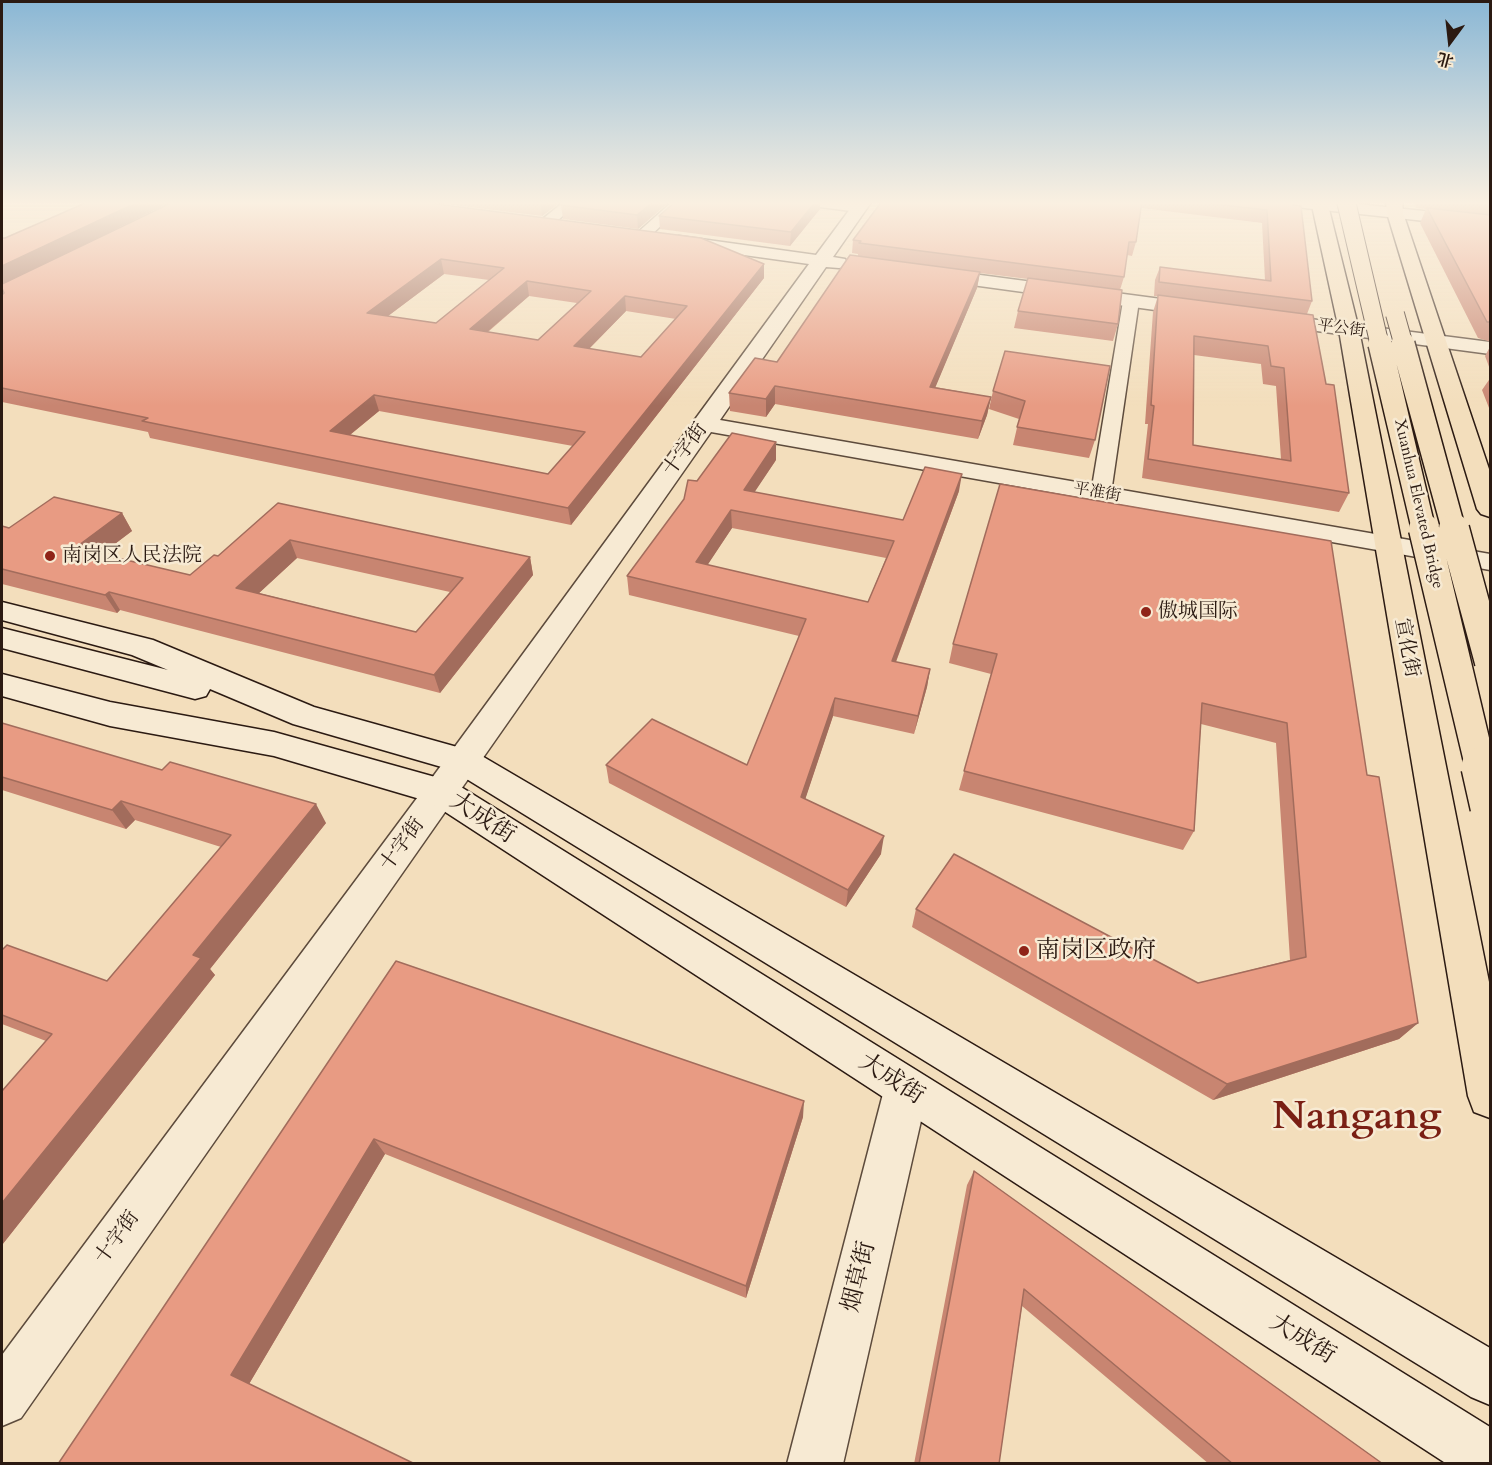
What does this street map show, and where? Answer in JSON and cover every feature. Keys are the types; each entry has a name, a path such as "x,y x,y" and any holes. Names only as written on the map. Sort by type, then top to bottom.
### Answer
{"highway":[{"name":"宣化街","path":"1339,269 1387,544 1491,1096"},
{"name":"Xuanhua Elevated Bridge","path":"1345,269 1491,807"},
{"name":"Xuanhua Elevated Bridge","path":"1383,269 1491,662"},
{"path":"1413,269 1491,509"}],"street":[{"name":"十字街","path":"2,1399 815,269"},
{"path":"914,272 1211,312"},
{"path":"1101,493 1131,301"},
{"name":"平公街","path":"1257,318 1491,348"},
{"name":"平准街","path":"704,424 1491,562"},
{"name":"大成街","path":"2,611 142,647 452,776 1491,1378"},
{"name":"大成街","path":"2,638 304,716"},
{"name":"大成街","path":"2,667 274,744"},
{"name":"大成街","path":"2,686 110,714 199,732 452,776 906,1090 1491,1460"},
{"name":"烟草街","path":"815,1464 906,1090"}],"building":[{"path":"33,269 427,269 367,313 436,323 502,269 760,269 568,508 142,421 148,418 2,388 2,295 4,293 2,284","holes":["527,281 591,291 538,340 470,329","625,296 687,306 641,357 574,346","374,395 585,432 548,474 330,431"]},
{"path":"840,269 960,269 980,272 930,387 991,397 982,421 775,386 766,399 729,393 755,358 777,362"},
{"path":"1065,269 1125,269 1124,277"},
{"path":"1160,269 1179,269 1271,281 1270,269 1308,269 1312,301 1159,282"},
{"path":"1459,269 1491,269 1491,322 1487,322"},
{"path":"1028,278 1122,290 1118,324 1018,311"},
{"path":"1158,295 1313,315 1326,384 1334,385 1349,493 1148,459 1154,406 1151,405","holes":["1194,336 1268,346 1271,366 1284,368 1291,461 1193,445"]},
{"path":"1005,351 1110,366 1095,440 1017,427 1025,401 993,391"},
{"path":"732,433 776,442 744,490 903,520 925,467 962,474 892,661 930,669 918,716 835,698 801,797 884,836 848,890 606,765 652,719 747,765 806,619 627,576 684,499 688,480 697,481","holes":["731,510 894,541 868,602 696,562"]},
{"path":"1000,484 1331,541 1367,775 1379,777 1418,1023 1227,1084 916,909 954,854 1198,983 1306,957 1287,723 1202,703 1194,831 964,771 997,654 953,644"},
{"path":"54,497 122,513 75,548 190,575 214,555 218,556 278,503 530,557 434,675 109,592 105,595 2,569 2,526 9,528","holes":["290,540 463,578 416,632 236,588"]},
{"path":"2,723 162,770 170,762 316,804 193,955 201,958 2,1203 2,1091 52,1034 2,1015 2,950 7,945 107,981 231,835 121,801 112,810 2,777"},
{"path":"396,961 804,1101 746,1286 374,1139 231,1375 415,1464 58,1464"},
{"path":"974,1171 1383,1464 1233,1464 1024,1289 999,1464 919,1464"}],"place":[{"name":"南岗区人民法院","path":"50,556"},
{"name":"傲城国际","path":"1146,612"},
{"name":"南岗区政府","path":"1024,951"}],"district":[{"name":"Nangang","path":"1357,1119"}]}
